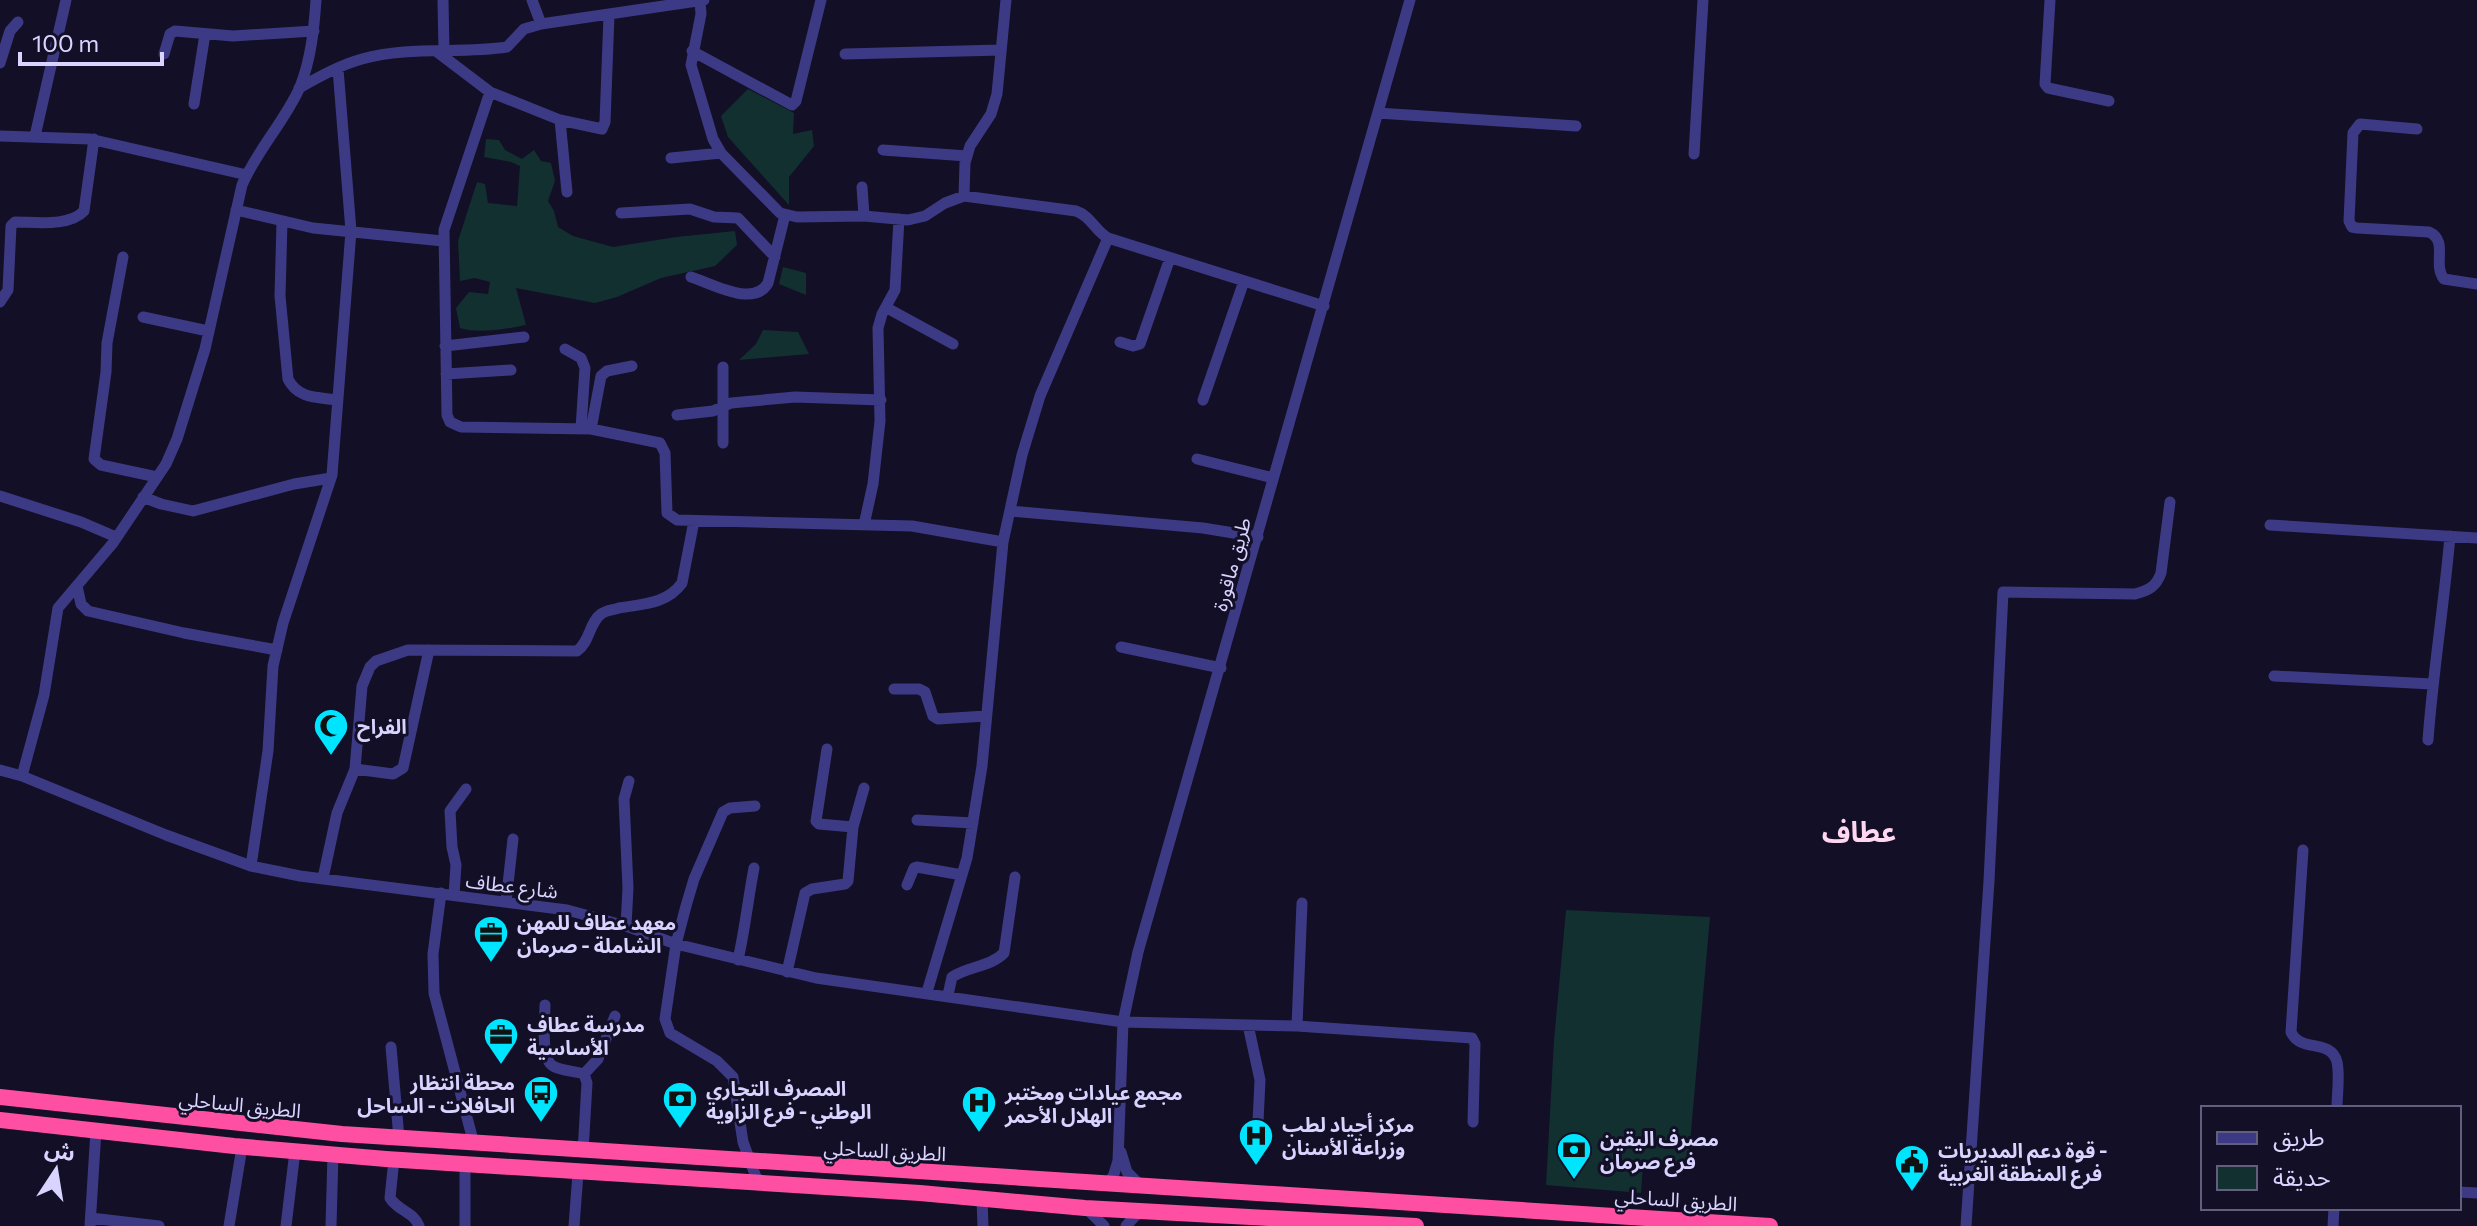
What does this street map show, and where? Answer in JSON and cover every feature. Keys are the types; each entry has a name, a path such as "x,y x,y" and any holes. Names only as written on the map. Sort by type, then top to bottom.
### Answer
{"highway":[{"name":"الطريق الساحلي","path":"2,1098 127,1113 583,1152 1141,1184 1770,1226"},
{"path":"2,1098 2,1120"},
{"name":"الطريق الساحلي","path":"2,1120 242,1147 465,1165 920,1193 1085,1208 1416,1226"}],"street":[{"path":"35,136 66,0"},
{"path":"22,776 44,695 58,608 116,537 166,464 182,422 208,331 247,175 299,88 314,31 316,0"},
{"path":"440,51 443,0"},
{"path":"532,0 541,24"},
{"path":"299,88 338,69 378,55 507,47 524,29 541,24 609,15 628,6 702,0 692,51 692,70 713,139 721,153 772,207 785,215 899,219 925,216 945,203 964,196 1081,212 1090,218 1100,234 1108,238 1324,306"},
{"path":"692,51 792,105 796,101 821,0"},
{"path":"964,196 967,156 994,105 999,82 1006,0"},
{"name":"طريق ماقورة","path":"1107,1182 1116,1170 1120,1143 1123,1022 1138,952 1410,0"},
{"path":"1694,154 1703,0"},
{"path":"2050,0 2045,84 2048,88 2109,101"},
{"path":"440,51 490,92 560,120 595,129 604,126 609,15"},
{"path":"0,63 10,31 18,22"},
{"path":"164,54 170,34 175,31 264,36 314,31"},
{"path":"194,104 205,34"},
{"path":"845,54 1001,50"},
{"path":"251,866 268,751 270,680 283,623 331,478 351,231 338,69"},
{"path":"490,92 444,230 448,419 457,426 586,429 656,441 663,445 665,453 667,513 677,520 925,527 1003,542"},
{"path":"1378,113 1576,126"},
{"path":"560,120 567,192"},
{"path":"2417,129 2371,124 2360,124 2356,128 2353,133 2349,221 2352,227 2357,228 2416,231 2436,236 2440,242 2439,273 2444,279 2477,284"},
{"path":"0,136 94,139 247,175"},
{"path":"0,302 8,290 11,226 15,222 68,220 81,215 94,139"},
{"path":"883,150 967,156"},
{"path":"671,158 721,153"},
{"path":"862,187 864,216"},
{"path":"621,213 690,209 714,217 738,218 775,257"},
{"path":"236,210 282,222 443,241"},
{"path":"691,277 753,295 766,287 785,215"},
{"path":"864,525 876,463 881,400 878,328 895,290 899,219"},
{"path":"282,222 280,296 288,379 301,395 337,400"},
{"path":"927,992 962,875 973,823 982,766 1003,542 1022,455 1040,396 1108,238"},
{"path":"123,257 107,343 94,459 101,465 157,477"},
{"path":"1120,342 1133,346 1140,344 1170,258"},
{"path":"1203,400 1244,281"},
{"path":"887,308 953,344"},
{"path":"143,317 208,331"},
{"path":"445,346 524,337"},
{"path":"565,349 581,358 585,368 586,429"},
{"path":"586,429 601,376 607,371 632,366"},
{"path":"723,367 723,443"},
{"path":"446,374 511,370"},
{"path":"677,415 795,397 881,400"},
{"path":"1197,459 1273,478"},
{"path":"143,497 158,504 193,511 294,484 331,478"},
{"path":"0,496 81,522 116,537"},
{"path":"1966,1226 1989,881 2003,592 2135,594 2149,591 2161,573 2170,502"},
{"path":"1010,511 1203,528 1258,537"},
{"path":"323,878 337,813 355,769 362,686 366,672 376,661 397,653 429,650 577,651 584,646 603,612 660,601 678,589 682,583 694,521"},
{"path":"2270,525 2477,538"},
{"path":"2428,740 2450,536"},
{"path":"77,586 81,604 88,611 277,650"},
{"path":"1121,647 1221,668"},
{"path":"355,769 393,774 403,768 429,650"},
{"path":"2274,676 2432,684"},
{"path":"894,689 919,689 925,692 933,716 938,719 986,716"},
{"path":"827,749 816,821 819,824 853,827"},
{"name":"شارع عطاف","path":"0,770 251,866 567,910 676,944 787,972 1123,1022 1297,1026 1472,1038 1475,1044 1473,1122"},
{"path":"626,926 628,888 624,799 629,781"},
{"path":"787,972 805,893 848,881 853,827 864,788"},
{"path":"466,789 450,811 456,865 433,954 434,993 474,1144"},
{"path":"755,806 730,808 723,812 694,879 676,944 666,1026 678,1038 717,1061 733,1077 743,1142 759,1185"},
{"path":"917,820 973,823"},
{"path":"506,902 513,839"},
{"path":"2303,850 2291,1032 2300,1043 2329,1049 2334,1054 2338,1064 2337,1106"},
{"path":"907,885 917,867 962,875"},
{"path":"738,960 749,911 754,868"},
{"path":"948,995 952,977 964,969 997,960 1004,953 1015,877"},
{"path":"1297,1026 1302,903"},
{"path":"545,1005 544,1042 548,1061 554,1067 584,1074"},
{"path":"584,1074 598,1059 615,1016"},
{"path":"1248,1025 1260,1080 1258,1122"},
{"path":"391,1047 399,1138"},
{"path":"583,1152 587,1083 584,1074"},
{"path":"96,1130 91,1222 159,1226"},
{"name":"طريق ماقورة","path":"1120,1143 1127,1172 1141,1184"},
{"path":"229,1226 242,1147"},
{"path":"286,1226 295,1151"},
{"path":"331,1226 333,1154"},
{"path":"394,1159 390,1198 413,1215 419,1226"},
{"path":"465,1165 465,1226"},
{"path":"574,1226 578,1173"},
{"path":"982,1200 983,1226"},
{"path":"1085,1208 1104,1226"},
{"path":"1126,1226 1136,1215 1152,1210"}],"green space":[{"path":"748,89 794,113 793,134 812,130 814,146 789,177 789,205 728,137 721,116"},
{"path":"486,139 499,140 505,150 522,159 534,150 541,161 551,163 555,181 548,201 558,227 573,236 613,247 735,231 737,245 715,266 661,278 595,303 516,288 526,325 484,331 460,328 456,308 469,292 488,294 490,282 475,278 460,281 458,241 477,182 485,184 488,203 517,206 520,166 484,157"},
{"path":"783,267 806,273 806,295 779,284"},
{"path":"763,330 798,332 809,354 739,360 756,344"},
{"path":"1566,910 1710,917 1688,1166 1643,1164 1641,1193 1546,1185 1554,1040"}],"place":[{"name":"الفراح","path":"331,757"},
{"name":"معهد عطاف للمهن الشاملة - صرمان","path":"491,964"},
{"name":"مدرسة عطاف الأساسية","path":"501,1066"},
{"name":"محطة انتظار الحافلات - الساحل","path":"541,1124"},
{"name":"المصرف التجاري الوطني - فرع الزاوية","path":"680,1130"},
{"name":"مجمع عيادات ومختبر الهلال الأحمر","path":"979,1134"},
{"name":"مركز أجياد لطب وزراعة الأسنان","path":"1256,1167"},
{"name":"مصرف اليقين فرع صرمان","path":"1574,1181"},
{"name":"قوة دعم المديريات - فرع المنطقة الغربية","path":"1912,1193"}],"district":[{"name":"عطاف","path":"1859,831"}]}
